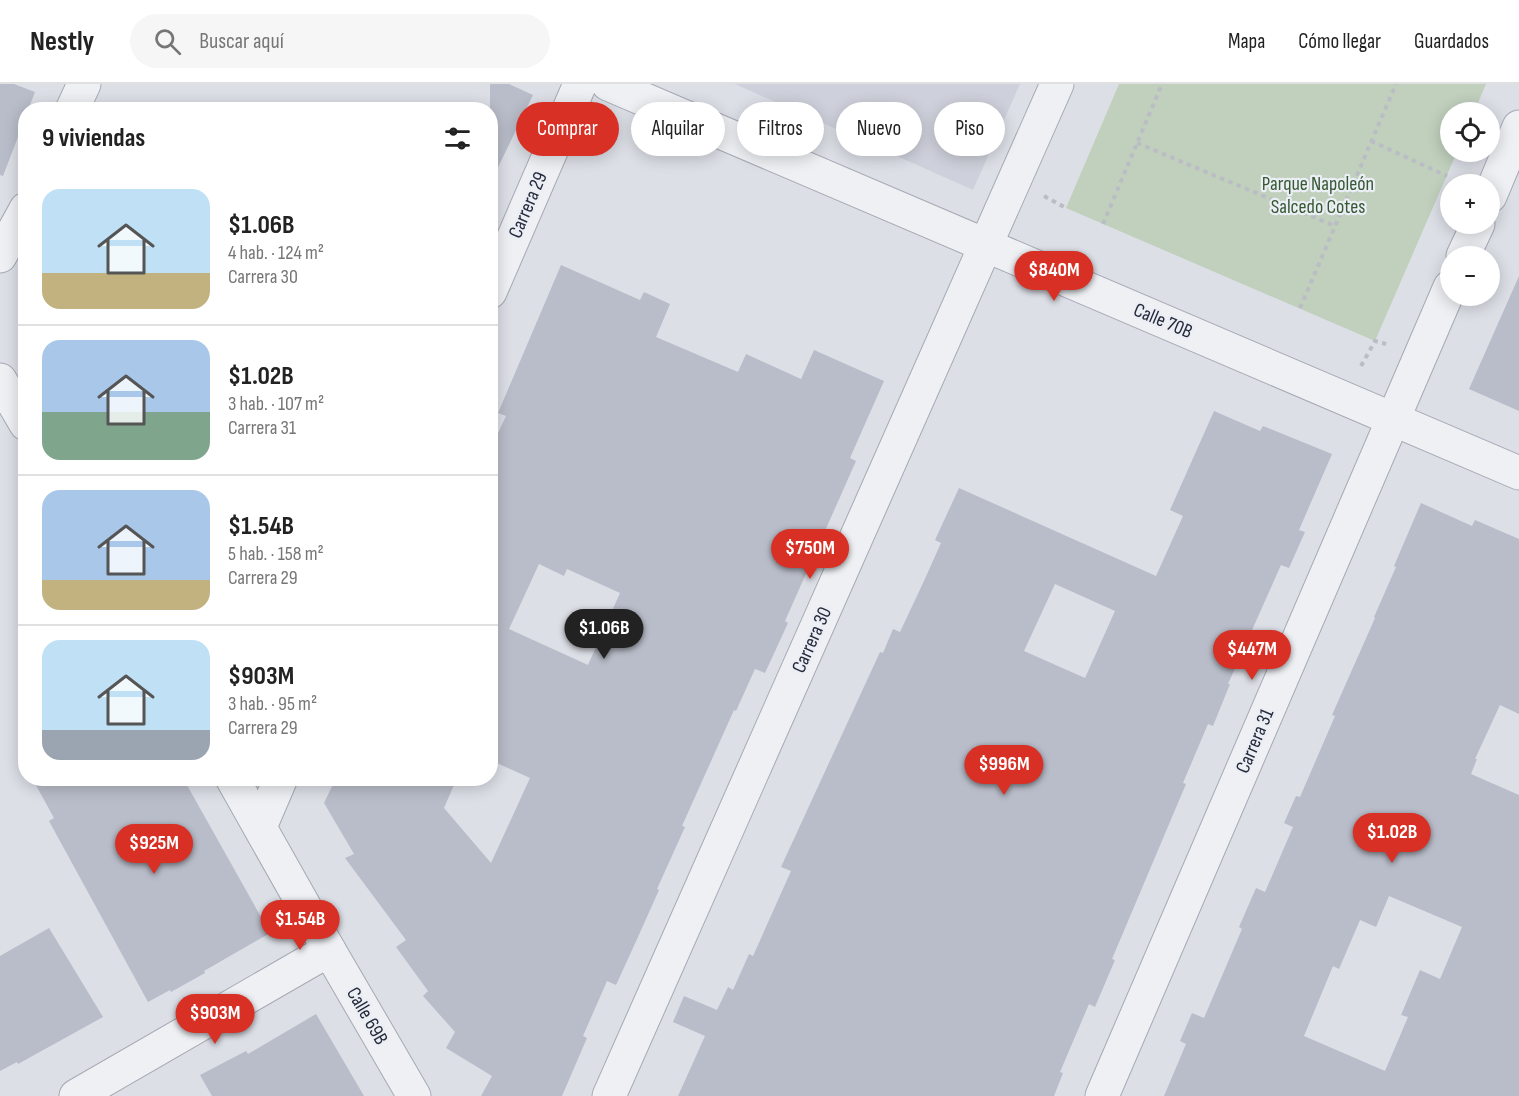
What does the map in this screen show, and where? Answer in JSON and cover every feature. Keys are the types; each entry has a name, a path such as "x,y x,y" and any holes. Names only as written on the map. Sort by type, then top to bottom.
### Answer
{"street":[{"path":"76,102 84,84"},
{"name":"Carrera 29","path":"498,274 580,84"},
{"name":"Calle 70B","path":"608,84 1394,418 1519,474"},
{"name":"Carrera 30","path":"609,1096 1057,84"},
{"path":"1499,174 1519,127"},
{"path":"0,256 18,223"},
{"name":"Carrera 31","path":"1102,1096 1442,306"},
{"path":"0,380 18,410"},
{"name":"Calle 69B","path":"237,786 414,1096"},
{"path":"261,826 278,786"},
{"path":"76,1096 329,950"}],"path":[{"path":"1103,224 1162,84"},
{"path":"1300,308 1396,84"},
{"path":"1371,141 1443,174"},
{"path":"1137,143 1335,226"},
{"path":"1343,398 1375,340 1421,356"}],"shaded area":[{"path":"735,84 1020,84 1005,118 1005,102 934,102 934,156 988,156 973,190 897,156 922,156 922,102 836,102 836,129 824,124 824,102 775,102"}],"green space":[{"name":"Parque Napoleón Salcedo Cotes","path":"1119,84 1486,84 1478,102 1440,102 1440,162 1453,162 1447,174 1440,174 1440,191 1375,341 1066,208"}],"building":[{"path":"0,84 14,84 35,92 31,102 18,102 18,137 3,176 0,175"},
{"path":"490,84 509,84 533,95 530,102 516,102 516,130 498,167 498,102 490,102"},
{"path":"561,265 640,300 644,292 670,304 656,337 738,372 746,354 801,379 814,350 884,381 850,458 856,461 785,621 788,623 765,673 755,669 736,711 734,710 682,826 685,827 657,889 659,890 616,985 607,981 583,1036 587,1038 562,1096 481,1096 492,1076 446,1048 455,1032 423,996 428,991 396,947 406,940 345,858 354,854 324,803 332,786 454,786 444,808 491,863 530,778 498,764 498,433 506,416 498,413","holes":["539,564 564,576 567,569 620,593 588,665 509,629"]},
{"path":"1519,276 1519,411 1469,389"},
{"path":"1214,411 1260,431 1263,426 1332,454 1299,530 1305,532 1289,568 1281,565 1228,684 1230,684 1213,726 1208,724 1183,783 1186,784 1112,959 1115,960 1095,1007 1089,1004 1060,1072 1063,1073 1054,1096 678,1096 705,1036 673,1022 684,996 717,1010 728,987 733,990 749,954 753,956 791,871 781,867 880,652 883,653 893,629 900,632 941,543 935,540 959,488 1156,576 1183,516 1170,510","holes":["1055,584 1115,611 1085,678 1024,651"]},
{"path":"1421,503 1472,526 1475,520 1519,539 1519,714 1500,705 1475,759 1477,759 1471,774 1519,795 1519,1096 1164,1096 1186,1044 1180,1041 1192,1013 1204,1018 1242,929 1239,927 1256,888 1265,892 1293,827 1284,823 1296,796 1300,797 1335,716 1332,715 1375,618 1396,567 1394,566","holes":["1389,896 1462,927 1440,979 1420,970 1401,1015 1408,1017 1385,1071 1304,1036 1333,966 1339,969 1360,920 1376,927"]},
{"path":"36,786 187,786 270,933 204,971 205,973 148,1002 49,821 54,818"},
{"path":"49,928 103,1017 18,1064 17,1062 0,1071 0,956"},
{"path":"316,1014 364,1096 212,1096 200,1075 246,1051 248,1054"}]}
